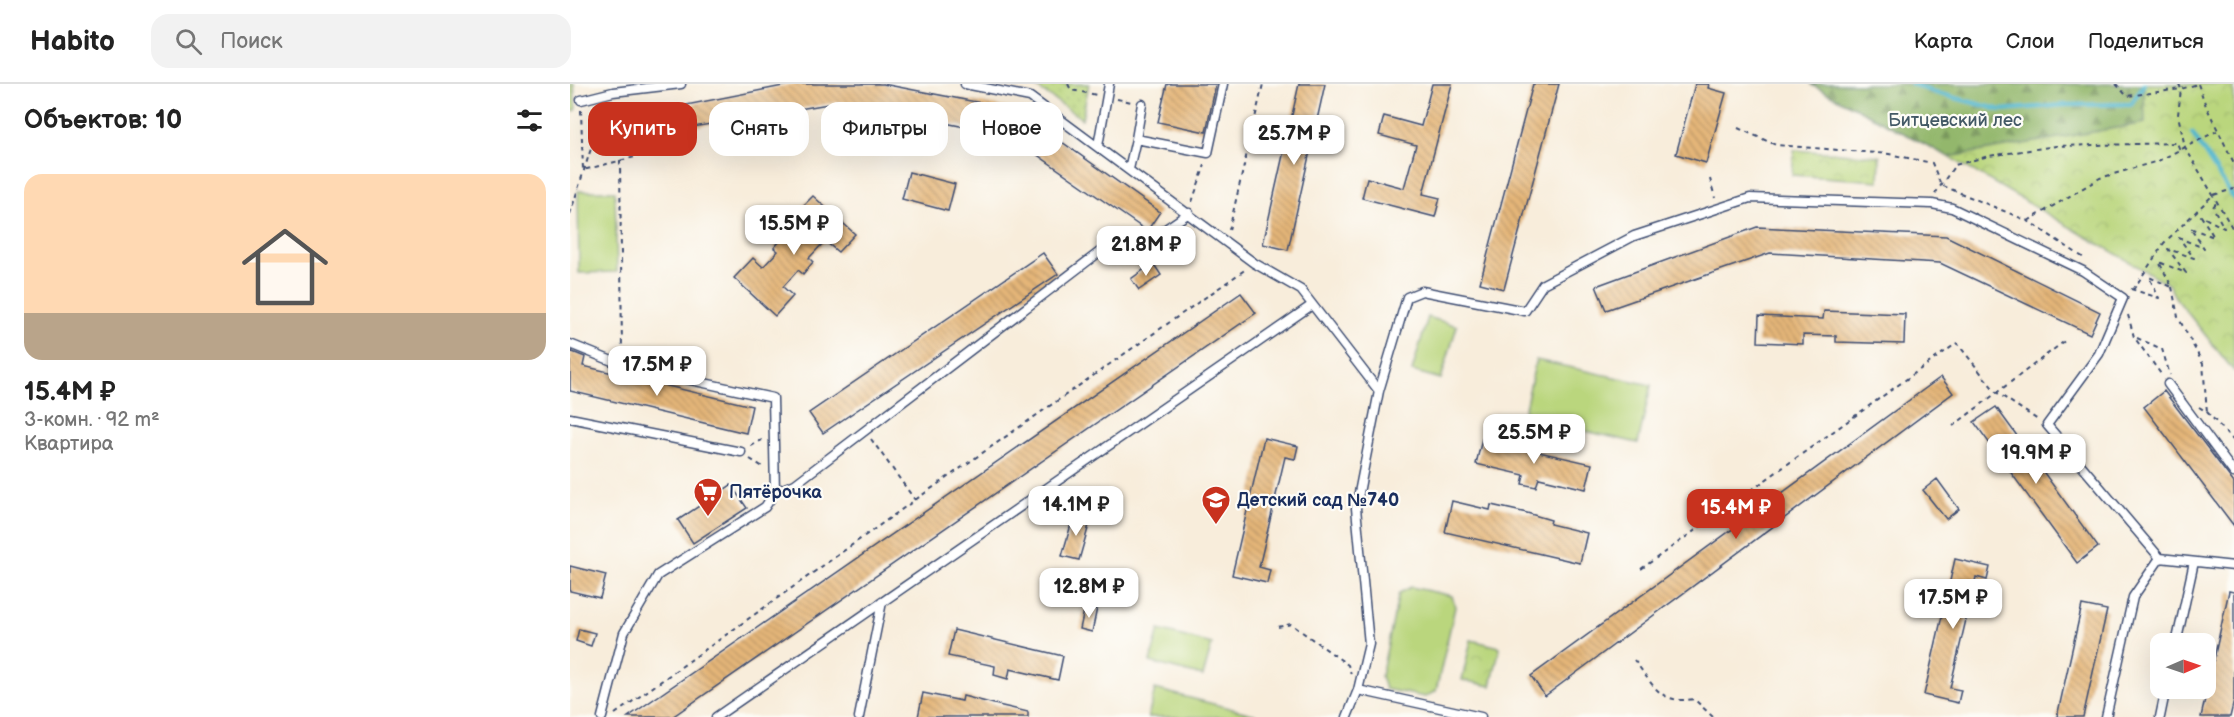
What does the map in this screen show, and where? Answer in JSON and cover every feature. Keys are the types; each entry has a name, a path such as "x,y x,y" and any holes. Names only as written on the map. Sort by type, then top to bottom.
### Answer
{"lane":[{"path":"580,100 613,92 681,84"},
{"path":"965,84 1030,97 1254,263 1301,290 1379,391"},
{"path":"1098,146 1109,84"},
{"path":"1136,139 1208,153 1223,84"},
{"path":"1129,170 1142,104"},
{"path":"1347,717 1358,690 1369,644 1356,508 1379,391 1407,297 1422,291 1525,310 1543,284 1634,236 1750,198 1932,204 1952,208 2083,271 2123,298 2099,354 2047,425 2160,558 2234,566"},
{"path":"602,717 624,633 658,575 765,507 776,492 795,484 1110,244 1142,245 1189,213"},
{"path":"716,717 1312,305"},
{"path":"570,344 622,365 773,398 776,492"},
{"path":"2168,384 2234,473"},
{"path":"570,417 741,452"},
{"path":"2106,717 2133,597 2160,558"},
{"path":"2178,633 2194,562"},
{"path":"860,717 882,602"},
{"path":"1358,690 1481,717"},
{"path":"2160,717 2164,699"}],"path":[{"path":"1068,84 1071,90 1142,104"},
{"path":"1226,242 1263,84"},
{"path":"2116,84 2127,96 2181,89 2198,84 2217,131 2233,157 2234,163"},
{"path":"2179,84 2181,89 2178,114 2185,147 2234,231"},
{"path":"570,214 605,106 613,92"},
{"path":"580,100 583,170"},
{"path":"1738,128 1776,145 1889,154 1932,163 1941,185 2028,221 2085,259"},
{"path":"2028,221 2100,178 2158,160 2217,131"},
{"path":"1933,196 1955,165 1989,156 2056,146 2177,143 2180,150"},
{"path":"1189,213 1208,153"},
{"path":"583,170 638,156"},
{"path":"620,160 622,365"},
{"path":"1710,179 1717,207"},
{"path":"2133,291 2163,243 2213,195 2234,189"},
{"path":"2217,202 2213,207 2224,228 2201,216 2214,237 2190,228 2204,248 2179,238 2194,258 2168,249 2186,273 2159,262 2172,287 2178,317 2203,363 2207,412 2234,441"},
{"path":"611,717 915,500 1254,263"},
{"path":"2123,284 2133,291 2159,298 2149,277 2172,287"},
{"path":"2123,298 2134,337 2168,384"},
{"path":"1953,426 2066,340"},
{"path":"1641,569 1957,343 1996,392 2047,425"},
{"path":"864,430 915,500"},
{"path":"774,434 741,452 775,476"},
{"path":"1278,627 1291,624 1347,665 1358,690"},
{"path":"1634,660 1663,697 1680,701 1694,699 1713,717"}],"green space":[{"path":"570,84 574,84 576,110 570,112"},
{"path":"1028,84 1089,84 1082,119 1063,106 1063,102 1058,102"},
{"name":"Битцевский лес","path":"1810,84 2144,84 2145,123 1949,157"},
{"path":"2144,84 2234,84 2234,371 2175,297 2168,284 1949,157 2145,123"},
{"path":"1794,150 1880,156 1879,181 1792,175"},
{"path":"578,191 615,191 617,272 579,273"},
{"path":"1428,317 1457,326 1441,379 1412,371"},
{"path":"1536,360 1651,385 1638,443 1523,417"},
{"path":"1411,587 1452,596 1455,607 1436,691 1425,697 1385,689 1381,676 1399,593"},
{"path":"1159,630 1212,644 1203,676 1150,662"},
{"path":"1471,640 1500,647 1491,686 1462,680"},
{"path":"1155,689 1264,717 1148,717"}],"building":[{"path":"793,84 883,84 976,102 960,102 960,126 948,124 948,102 821,102 821,105 809,107 809,102 709,102 709,124 697,126 697,103"},
{"path":"1167,84 1216,84 1206,132 1158,122"},
{"path":"1299,84 1325,84 1288,250 1263,244"},
{"path":"1432,84 1452,84 1423,194 1440,198 1435,217 1362,198 1367,178 1404,188 1416,145 1379,135 1384,116 1421,126"},
{"path":"1533,84 1559,84 1504,289 1480,283"},
{"path":"1695,84 1709,84 1708,88 1726,93 1706,163 1676,154"},
{"path":"1063,143 1160,212 1147,231 1039,156 1063,156"},
{"path":"909,172 955,184 948,211 902,199"},
{"path":"813,196 855,234 838,252 825,241 809,258 813,262 803,274 798,270 783,287 793,296 775,316 734,278 753,258 763,267 778,251 774,248 785,235 789,238 804,221 796,213"},
{"path":"1757,227 1946,236 2100,312 2090,334 1940,263 1770,253 1606,310 1596,286"},
{"path":"1043,253 1058,274 823,433 809,413"},
{"path":"1153,263 1161,275 1139,290 1131,279"},
{"path":"1241,293 1256,313 672,717 628,717"},
{"path":"1824,311 1905,314 1904,344 1836,342 1836,336 1803,335 1803,344 1758,342 1759,316 1823,319"},
{"path":"570,351 585,357 583,366 752,406 746,433 570,391"},
{"path":"1941,377 1953,393 1545,696 1531,676"},
{"path":"2164,391 2234,483 2234,526 2144,407"},
{"path":"1996,407 2098,547 2077,563 1974,422"},
{"path":"1264,438 1298,446 1295,459 1285,457 1259,567 1270,570 1267,583 1232,575"},
{"path":"1482,439 1592,464 1586,489 1539,478 1536,487 1522,484 1524,475 1476,464"},
{"path":"1937,479 1959,509 1946,519 1923,490"},
{"path":"731,485 747,508 693,543 678,520"},
{"path":"1452,501 1490,510 1491,505 1527,513 1551,520 1550,524 1587,533 1580,563 1445,532"},
{"path":"1074,514 1091,518 1079,560 1062,556"},
{"path":"1955,559 1990,567 1987,580 1976,577 1950,688 1961,690 1958,703 1924,695"},
{"path":"570,566 606,575 600,598 570,591"},
{"path":"2229,591 2234,592 2234,701 2230,717 2201,717 2205,699 2216,699 2216,650"},
{"path":"2082,605 2107,610 2083,717 2057,717"},
{"path":"1085,606 1097,608 1092,632 1080,629"},
{"path":"579,629 595,633 591,646 576,641"},
{"path":"954,630 1063,656 1058,680 1010,669 1008,679 994,675 995,666 948,656"},
{"path":"923,693 962,701 963,696 1028,712 1028,717 918,717"}],"waterway":[{"path":"1912,84 2001,110 2065,105 2131,104 2144,84"},
{"path":"2192,133 2234,199"}],"place":[{"name":"Пятёрочка","path":"708,518"},
{"name":"Детский сад №740","path":"1216,526"}]}
